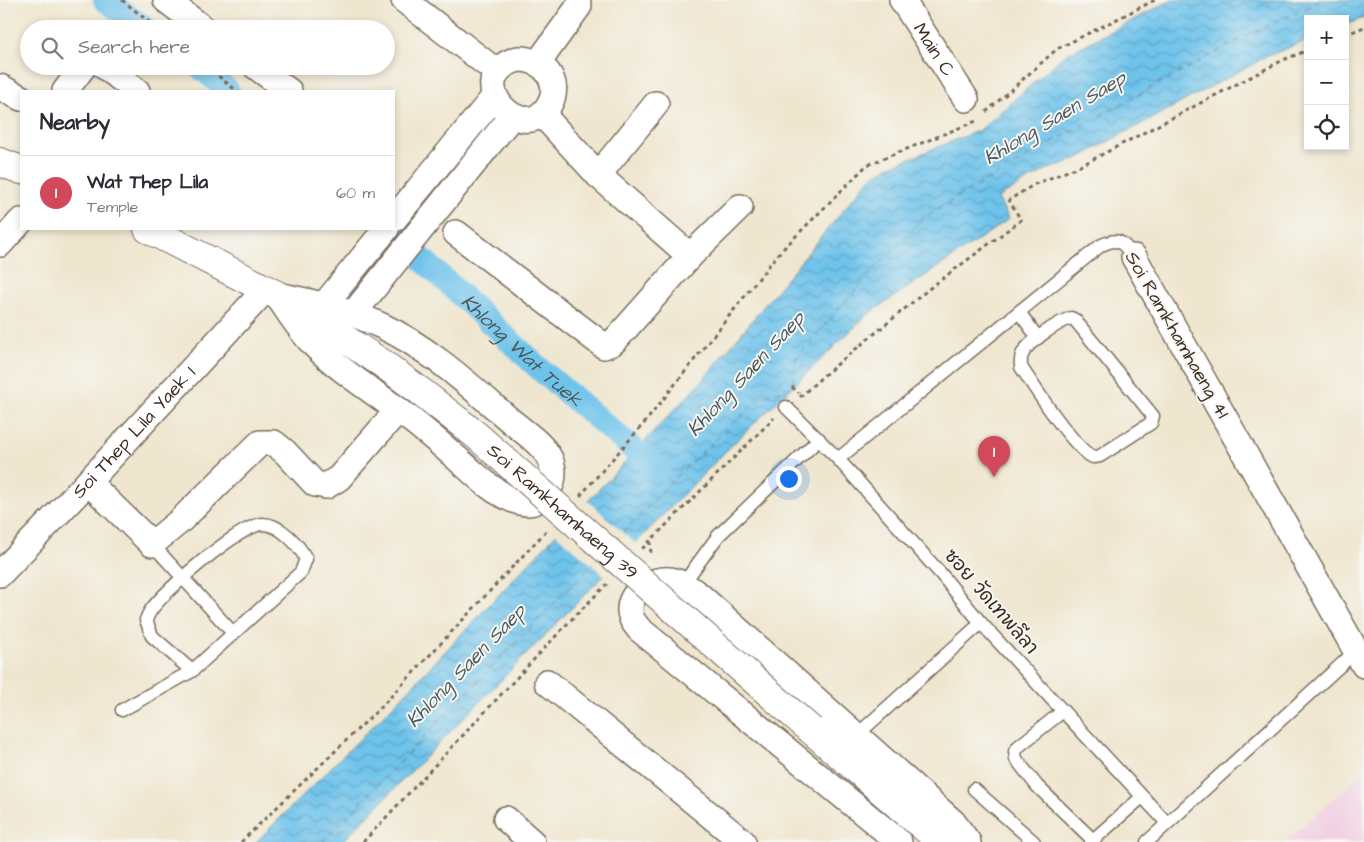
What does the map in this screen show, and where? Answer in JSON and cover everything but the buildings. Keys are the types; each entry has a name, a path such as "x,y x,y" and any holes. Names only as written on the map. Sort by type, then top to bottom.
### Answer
{"main road":[{"name":"Soi Ramkhamhaeng 39","path":"150,230 272,292 382,363 424,394 510,465 941,842"}],"street":[{"path":"404,0 497,72"},
{"path":"169,1 193,20"},
{"name":"Main C","path":"909,2 966,99"},
{"path":"538,63 579,6"},
{"path":"518,59 527,59 538,63 547,70 553,84 553,94 549,106 542,114 533,119 512,116 494,97 493,84 497,72 509,62 518,59"},
{"path":"66,90 77,75"},
{"path":"116,75 136,90"},
{"path":"267,75 288,90"},
{"path":"0,88 20,98"},
{"path":"395,218 494,97"},
{"path":"598,175 656,104"},
{"path":"542,114 598,175 690,256"},
{"path":"353,314 512,116"},
{"path":"456,233 604,346 612,343 618,337 690,256 740,207"},
{"path":"395,219 429,220"},
{"path":"0,244 20,222"},
{"path":"324,305 385,230"},
{"name":"Soi Ramkhamhaeng 41","path":"1134,257 1360,658"},
{"path":"272,292 353,314 412,342 476,391 540,446 549,458 553,468 554,480 549,490 541,499 531,503 519,503 492,489 398,410 313,344 272,292"},
{"name":"Soi Thep Lila Yaek 1","path":"0,574 272,292"},
{"path":"88,482 152,544 180,521 260,443 274,443 315,484 326,486 339,478 398,410"},
{"name":"Soi Ramkhamhaeng 39","path":"899,842 639,629 630,615 630,607 644,586 653,581 672,580 699,595 953,822 968,842"},
{"path":"547,682 743,842"},
{"path":"506,819 532,842"}],"lane":[{"name":"Soi Ramkhamhaeng 41","path":"838,459 1100,246 1117,240 1123,243 1134,257"},
{"path":"1019,312 1038,338"},
{"path":"1072,318 1075,320 1153,416 1151,423 1100,456 1094,457 1085,452 1071,436 1021,367 1020,357 1038,338 1068,319 1072,318"},
{"name":"ซอย วัดเทพลีลา","path":"786,406 838,459 941,574 981,623 1167,823"},
{"path":"682,584 718,536 819,439"},
{"path":"122,710 192,671 301,572 306,559 300,548 279,529 263,524 228,540 182,578 150,610 146,620 152,636 192,671"},
{"path":"152,544 234,634"},
{"path":"857,735 981,623"},
{"path":"1147,842 1360,658"},
{"path":"1063,711 1015,751 1016,758 1037,786 1092,841 1142,797"},
{"path":"974,789 1034,842"}],"path":[{"path":"122,0 147,20"},
{"path":"576,500 646,421 778,254 867,165 974,124 1057,49 1155,0"},
{"path":"1349,33 1364,27"},
{"path":"217,75 236,90"},
{"path":"241,842 383,705 549,528"}],"shaded area":[{"path":"1364,772 1364,842 1285,842"}],"water":[{"name":"Khlong Saen Saep","path":"1172,0 1364,0 1364,18 1349,24 1349,15 1304,15 1304,42 1268,56 1078,158 1046,170 998,198 1009,219 867,315 728,449 342,842 256,842 397,702 701,382 870,178 888,167 980,130 1065,55"}],"pier":[{"path":"586,499 637,545 606,577 555,533"}],"waterway":[{"name":"Khlong Wat Tuek","path":"105,0 134,20"},
{"name":"Khlong Wat Tuek","path":"209,75 227,90"},
{"name":"Khlong Wat Tuek","path":"389,230 543,372 658,470"}],"ferry route":[{"path":"615,541 678,475 761,397 792,387 796,358 867,277 924,217 1063,136 1248,35 1323,0"},
{"path":"322,842 596,560"}],"place":[{"name":"Wat Thep Lila","path":"994,477"}]}
